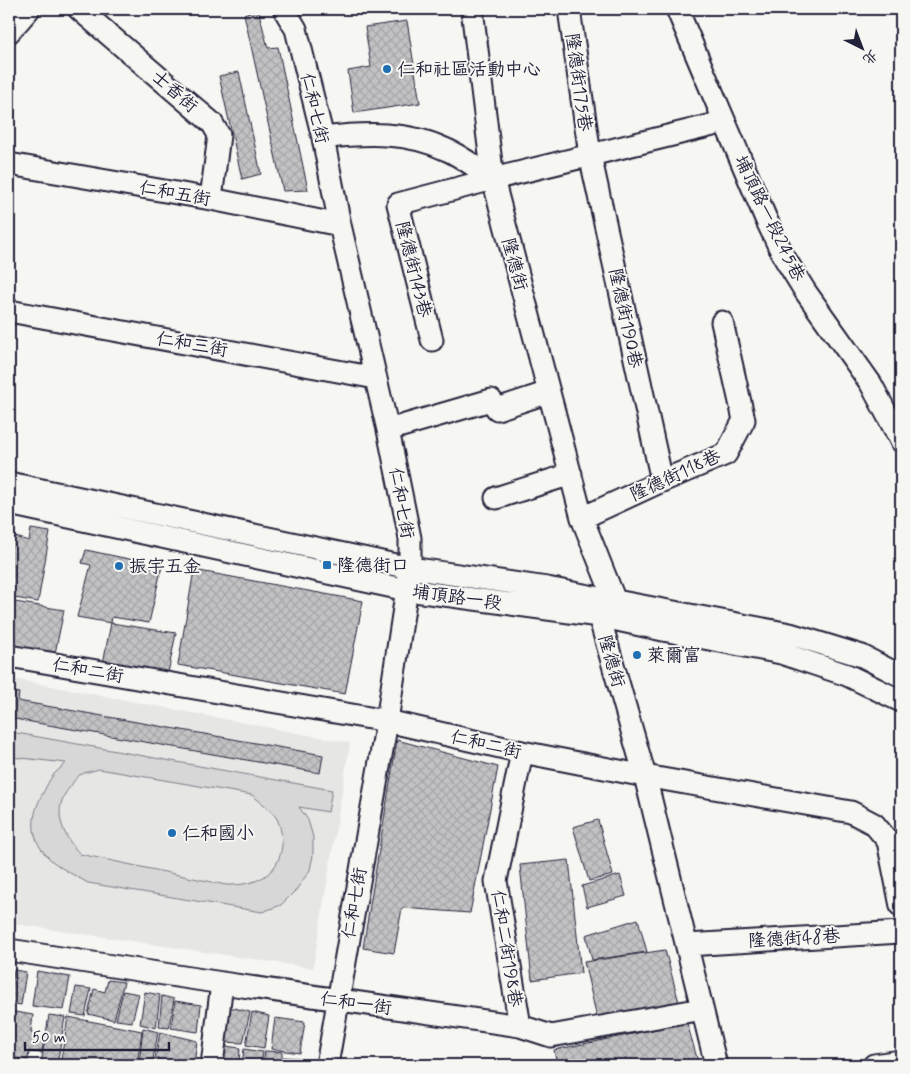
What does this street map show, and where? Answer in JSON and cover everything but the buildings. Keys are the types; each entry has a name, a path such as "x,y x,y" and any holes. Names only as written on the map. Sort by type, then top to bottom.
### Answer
{"street":[{"path":"9,32 29,9"},
{"name":"士香街","path":"79,9 212,123 219,135 211,199"},
{"name":"仁和七街","path":"284,9 296,29 323,138 340,225 388,430 410,538 410,568 387,722 327,1065"},
{"name":"隆德街","path":"472,9 493,179 582,518 615,601 599,616 645,776 716,1065"},
{"name":"隆德街175巷","path":"569,9 590,155"},
{"name":"埔頂路一段245巷","path":"683,11 725,122 784,257 805,291 871,384 901,441"},
{"path":"323,138 351,134 385,134 419,139 447,150 493,179 725,122"},
{"name":"隆德街190巷","path":"590,155 662,481"},
{"name":"仁和五街","path":"9,164 211,199 340,225"},
{"name":"隆德街143巷","path":"432,340 398,204 493,179"},
{"name":"仁和三街","path":"9,310 376,378"},
{"name":"隆德街118巷","path":"582,518 726,454 744,420 722,322"},
{"path":"388,430 491,400 497,409 549,392"},
{"path":"496,498 570,474"},
{"name":"埔頂路一段","path":"9,483 410,568 547,588 790,634 862,656 901,676"},
{"name":"埔頂路一段","path":"9,504 407,590 599,616 781,653 847,675 901,701"},
{"name":"仁和二街","path":"9,656 387,722 522,752 645,776 851,812 874,824 888,841 901,906"},
{"name":"仁和二街198巷","path":"520,1026 496,881 522,752"},
{"name":"隆德街48巷","path":"687,944 901,932"},
{"name":"仁和一街","path":"9,950 520,1026 552,1036 702,1009"},
{"path":"212,1065 222,983"},
{"path":"874,1065 901,1061"}],"shaded area":[{"name":"仁和國小","path":"9,678 350,743 313,968 9,923"},
{"path":"11,732 332,790 328,812 299,807 308,820 313,837 313,855 310,870 296,890 281,905 262,912 88,883 65,870 52,861 39,845 35,836 34,819 39,800 50,780 66,763 12,757","holes":["99,769 252,795 275,815 281,832 282,845 280,856 270,872 246,884 226,885 80,854 68,839 61,822 60,813 64,795 79,776"]}],"place":[{"name":"仁和社區活動中心","path":"387,69"},
{"name":"隆德街口","path":"327,565"},
{"name":"振宇五金","path":"119,566"},
{"name":"萊爾富","path":"637,655"},
{"name":"仁和國小","path":"172,833"}]}
